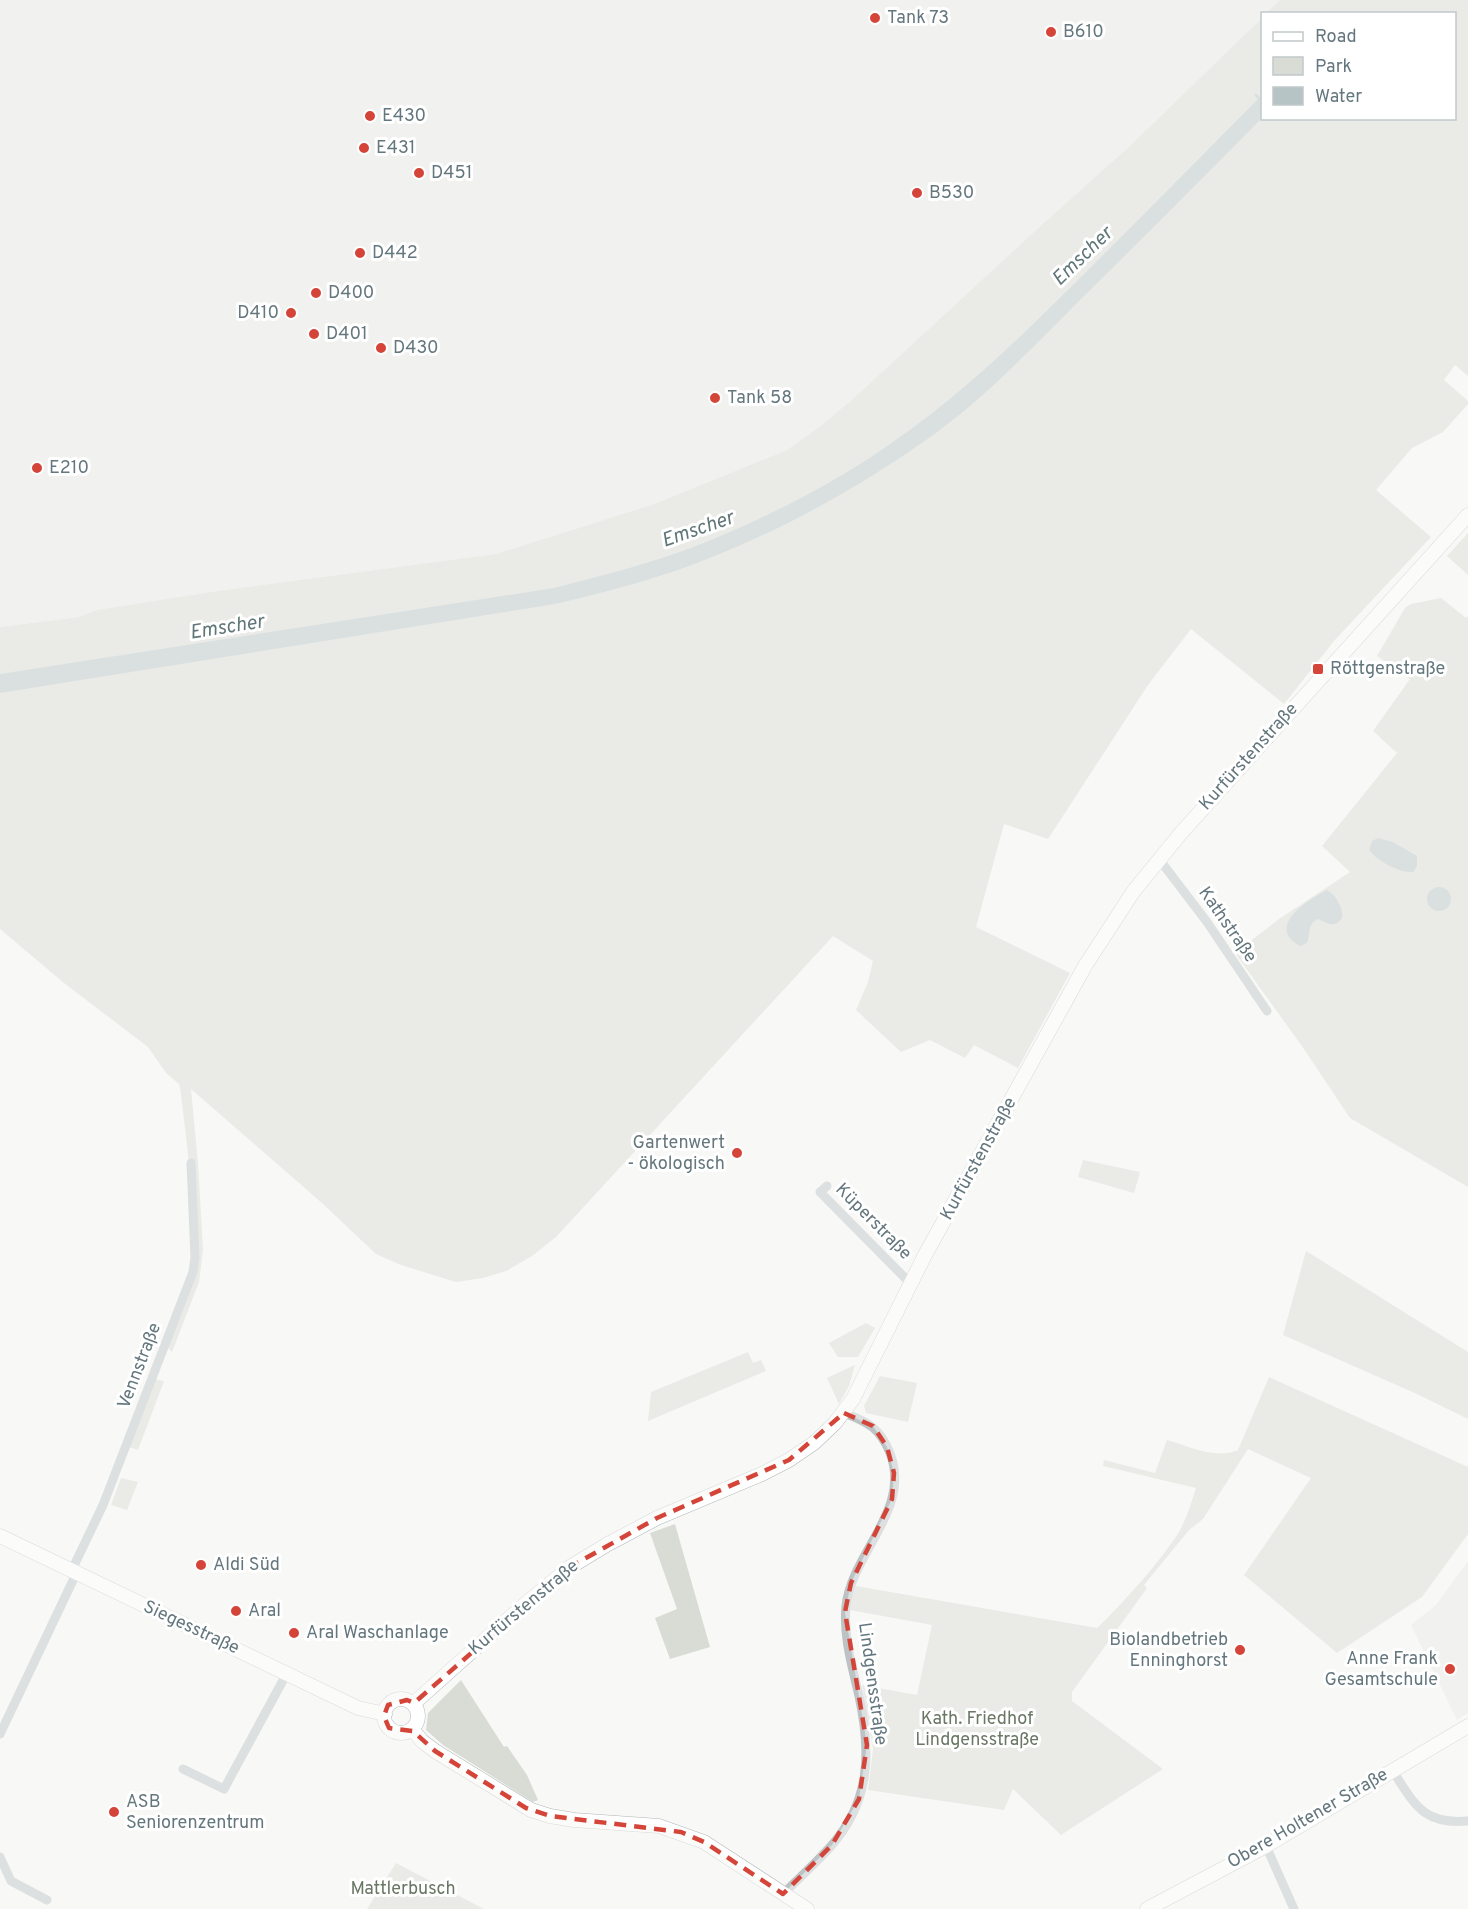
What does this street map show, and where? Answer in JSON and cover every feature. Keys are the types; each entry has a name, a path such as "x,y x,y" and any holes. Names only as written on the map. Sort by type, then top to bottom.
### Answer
{"main road":[{"name":"Kurfürstenstraße","path":"414,1704 524,1605 570,1567 657,1518 762,1474 789,1460 814,1443 844,1413 864,1379 910,1283 1097,945 1133,892 1159,859 1468,515"},
{"name":"Siegesstraße","path":"0,1536 358,1708 384,1714"},
{"path":"403,1699 414,1704 418,1717 412,1729 404,1733 393,1731 387,1725 384,1714 388,1705 395,1700 403,1699"},
{"name":"Obere Holtener Straße","path":"1147,1909 1266,1846 1468,1726"},
{"path":"412,1729 435,1751 531,1810 574,1820 659,1826 681,1832 704,1842 807,1909"}],"street":[{"name":"Kathstraße","path":"1159,859 1207,922 1267,1011"},
{"name":"Vennstraße","path":"0,1734 111,1486 193,1272 195,1258 192,1163"},
{"name":"Küperstraße","path":"827,1186 820,1192 910,1283"},
{"name":"Lindgensstraße","path":"783,1894 832,1845 848,1823 859,1799 864,1775 867,1745 863,1713 847,1644 845,1612 851,1582 889,1509 894,1490 894,1473 887,1447 875,1429 862,1420 844,1413"},
{"path":"183,1769 224,1789 287,1673"},
{"path":"1392,1770 1414,1803 1424,1812 1444,1821 1468,1821"},
{"path":"1266,1846 1294,1909"},
{"path":"0,1857 11,1881 47,1900"}],"highlighted area":[{"path":"844,1413 873,1426 887,1447 894,1473 892,1499 851,1583 845,1612 867,1745 859,1799 832,1845 783,1894 704,1842 681,1832 550,1816 526,1808 435,1751 413,1731 389,1728 384,1716 388,1705 407,1700 414,1703 570,1567 657,1518 789,1460"}],"shaded area":[{"path":"0,0 1280,0 1267,12 1261,12 1261,19 1220,61 1131,145 855,397 787,450 654,504 496,554 217,591 96,610 79,617 0,627"},
{"name":"Anne Frank Gesamtschule","path":"1468,1561 1468,1713 1457,1720 1411,1625 1436,1605"}],"green space":[{"path":"1280,0 1468,0 1468,376 1455,365 1444,380 1468,401 1468,404 1443,432 1412,448 1376,490 1431,537 1334,641 1284,704 1191,629 1148,685 1048,839 1004,824 976,927 1070,973 1018,1068 974,1045 965,1058 930,1040 901,1052 856,1010 868,982 873,961 833,936 556,1237 532,1256 506,1271 483,1278 456,1282 401,1265 376,1254 322,1203 191,1089 203,1250 199,1282 172,1352 167,1347 195,1272 189,1163 179,1084 166,1073 148,1047 64,983 0,929 0,627 79,617 96,610 217,591 496,554 654,504 787,450 855,397 1131,145 1261,19 1261,120 1456,120 1456,12 1267,12"},
{"path":"1468,533 1468,575 1447,556"},
{"path":"1441,598 1466,618 1468,616 1468,1187 1350,1118 1235,953 1279,919 1350,872 1322,846 1397,753 1373,731 1410,679 1377,656 1405,608 1411,604"},
{"path":"1083,1160 1140,1172 1134,1193 1078,1177"},
{"path":"1306,1251 1468,1352 1468,1419 1283,1335"},
{"path":"866,1323 875,1328 858,1357 838,1357 829,1343"},
{"path":"748,1352 753,1363 761,1360 766,1371 648,1421 651,1392"},
{"path":"855,1365 849,1386 839,1404 827,1378"},
{"path":"880,1376 917,1383 908,1422 866,1413 864,1406"},
{"name":"Kath. Friedhof Lindgensstraße","path":"1269,1377 1468,1467 1468,1534 1422,1597 1337,1653 1244,1575 1311,1478 1248,1449 1203,1519 1189,1530 1144,1585 1147,1588 1072,1692 1072,1701 1163,1769 1061,1835 1013,1789 1004,1810 868,1790 873,1749 862,1685 917,1695 932,1625 850,1610 851,1596 856,1586 1097,1628 1141,1582 1171,1544 1184,1521 1196,1488 1103,1466 1104,1460 1155,1473 1167,1440 1212,1453 1230,1453 1238,1450"},
{"path":"154,1379 164,1381 138,1450 129,1447"},
{"path":"121,1478 138,1482 127,1510 111,1505"},
{"path":"675,1524 710,1647 670,1659 655,1618 677,1609 650,1533"},
{"path":"461,1680 504,1747 507,1746 527,1775 538,1800 533,1802 443,1745 426,1730 428,1713"},
{"name":"Mattlerbusch","path":"396,1863 484,1909 367,1909"}],"water":[{"path":"1261,96 1261,119 1006,374 967,409 874,475 792,521 736,547 670,573 555,604 0,693 0,674 554,588 665,557 723,535 768,515 833,480 874,455 935,411 1043,314"},
{"path":"1378,838 1393,842 1417,856 1417,866 1413,872 1395,868 1373,854 1369,850 1372,841"},
{"path":"1439,887 1448,890 1451,899 1448,908 1439,911 1430,908 1427,899 1430,890"},
{"path":"1327,890 1339,903 1342,918 1334,924 1318,919 1315,921 1311,926 1307,943 1300,946 1290,939 1287,931 1288,923 1300,907"}],"waterway":[{"path":"1256,95 1261,101"}],"place":[{"name":"Tank 73","path":"875,18"},
{"name":"B610","path":"1051,32"},
{"name":"E430","path":"370,116"},
{"name":"E431","path":"364,148"},
{"name":"D451","path":"419,173"},
{"name":"B530","path":"917,193"},
{"name":"D442","path":"360,253"},
{"name":"D400","path":"316,293"},
{"name":"D410","path":"291,313"},
{"name":"D401","path":"314,334"},
{"name":"D430","path":"381,348"},
{"name":"Tank 58","path":"715,398"},
{"name":"E210","path":"37,468"},
{"name":"Röttgenstraße","path":"1318,669"},
{"name":"Gartenwert - ökologisch","path":"737,1153"},
{"name":"Aldi Süd","path":"201,1565"},
{"name":"Aral","path":"236,1611"},
{"name":"Aral Waschanlage","path":"294,1633"},
{"name":"Biolandbetrieb Enninghorst","path":"1240,1650"},
{"name":"Anne Frank Gesamtschule","path":"1450,1669"},
{"name":"ASB Seniorenzentrum","path":"114,1812"}],"water label":[{"name":"Emscher","path":"1083,257"},
{"name":"Emscher","path":"698,530"},
{"name":"Emscher","path":"227,628"}]}
